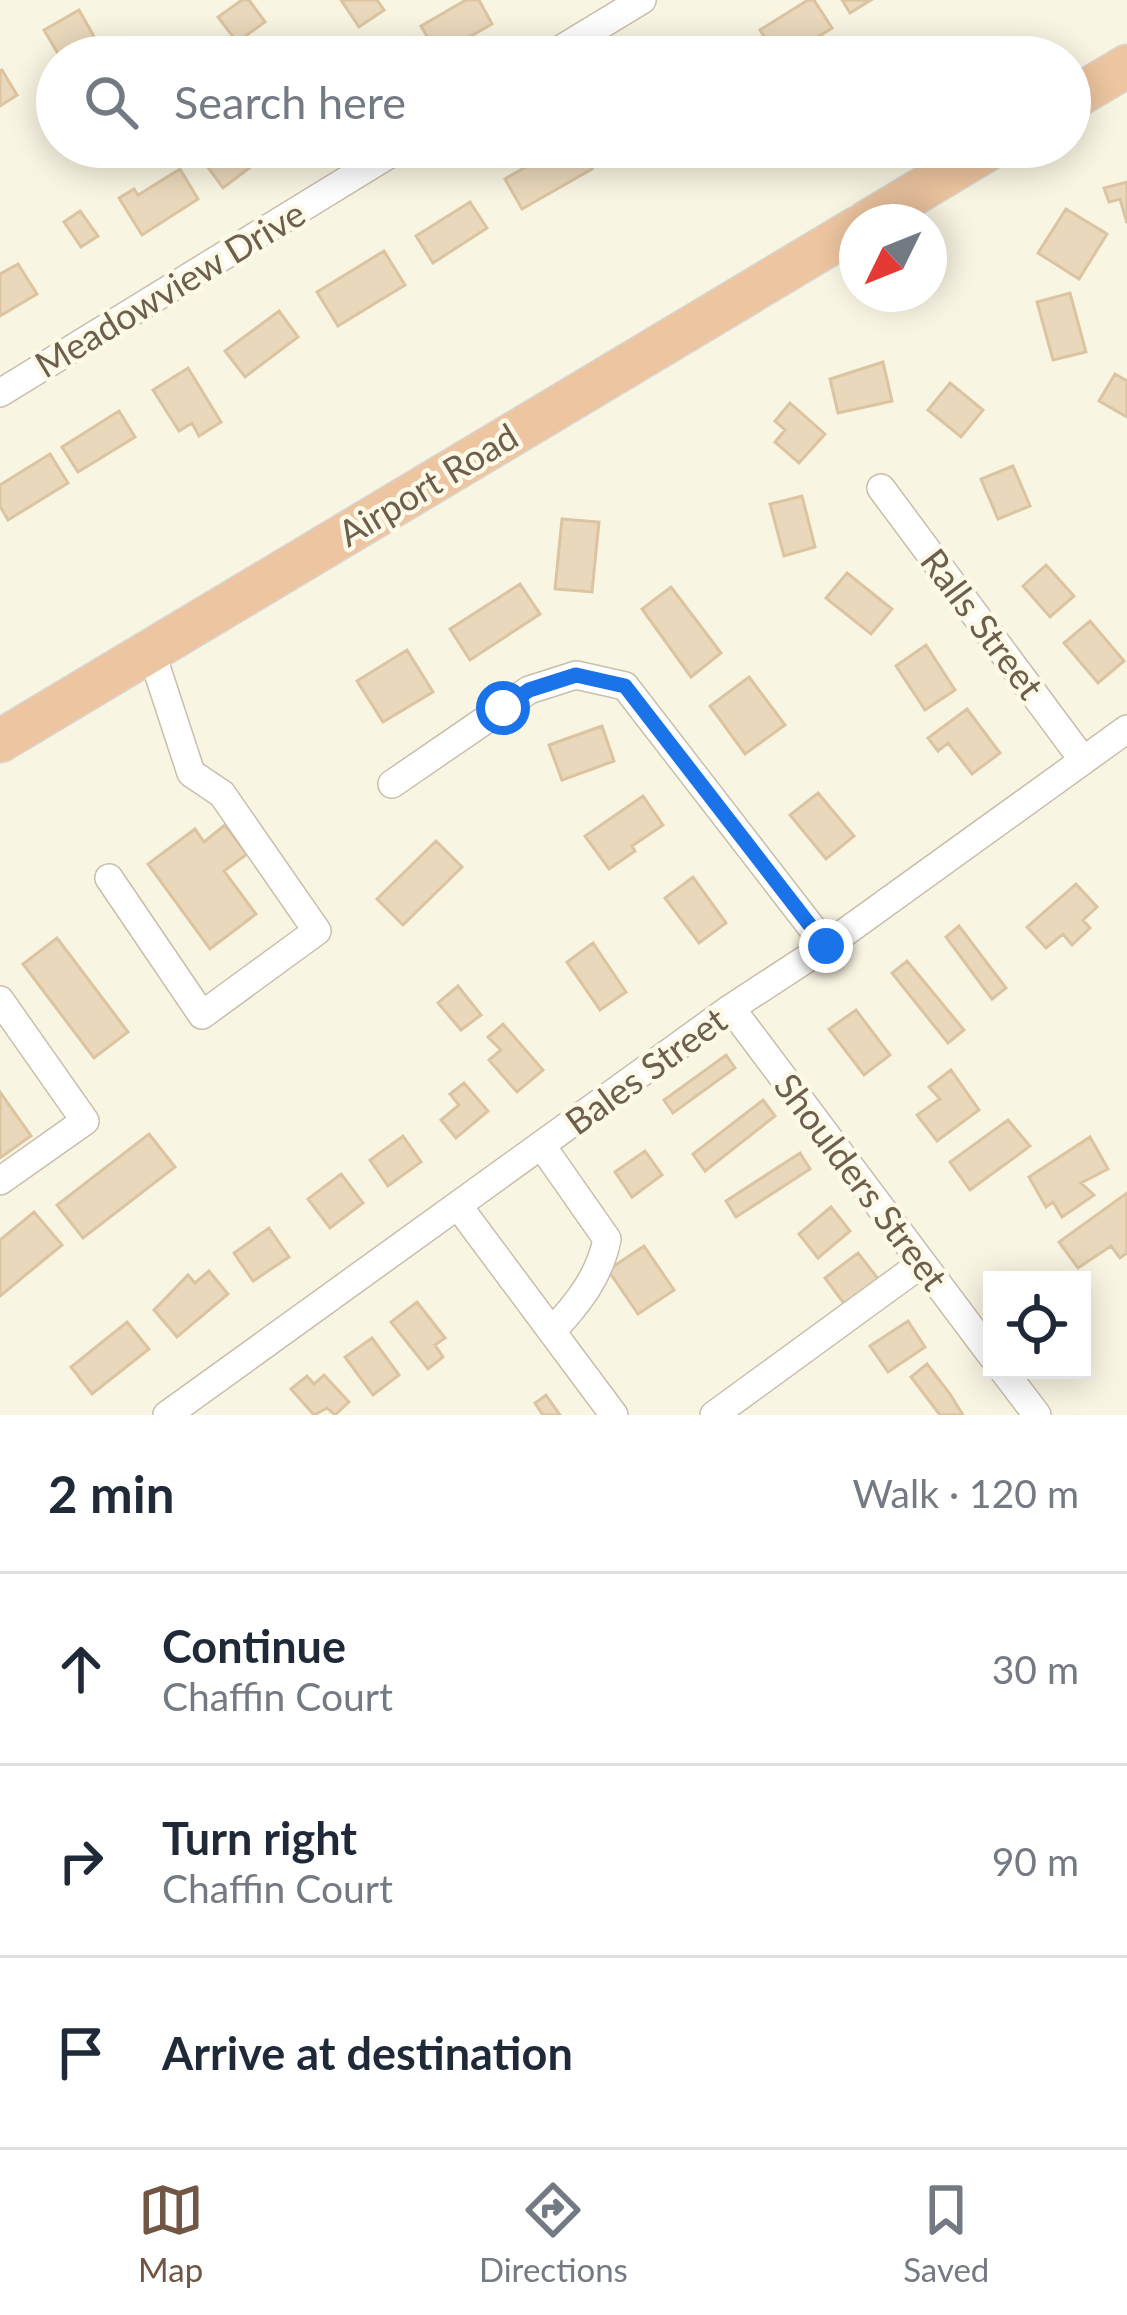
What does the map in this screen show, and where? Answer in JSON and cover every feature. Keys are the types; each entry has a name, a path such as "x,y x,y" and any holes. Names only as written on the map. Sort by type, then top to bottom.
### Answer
{"highway":[{"path":"1091,87 1127,66"},
{"path":"897,204 957,168"},
{"name":"Airport Road","path":"0,741 839,239"}],"street":[{"path":"582,36 641,0"},
{"name":"Meadowview Drive","path":"0,393 367,168"},
{"name":"Ralls Street","path":"881,488 1083,760"},
{"path":"109,878 202,1015 317,931 222,794 191,773 151,651"},
{"path":"392,784 529,690 576,675 625,686 826,946"},
{"name":"Bales Street","path":"167,1415 1127,729"},
{"path":"0,1000 85,1120 0,1181"},
{"name":"Shoulders Street","path":"731,1008 983,1344"},
{"path":"542,1146 607,1239 604,1257 588,1287 552,1331"},
{"path":"460,1207 614,1415"},
{"path":"714,1415 922,1264"},
{"path":"1010,1379 1037,1415"}],"building":[{"path":"249,0 265,22 245,36 232,36 218,17"},
{"path":"341,0 377,0 384,10 359,27"},
{"path":"466,0 479,0 492,24 471,36 427,36 421,26"},
{"path":"808,0 814,0 832,28 819,36 764,36 760,30"},
{"path":"842,0 871,0 850,13"},
{"path":"79,10 94,36 48,36 44,30"},
{"path":"0,71 17,95 0,106"},
{"path":"208,168 249,168 223,188"},
{"path":"524,168 592,169 522,209 505,179"},
{"path":"180,169 198,199 142,235 119,198 134,189 138,195"},
{"path":"1127,182 1127,223 1120,199 1109,202 1104,188"},
{"path":"470,202 487,228 433,263 416,236"},
{"path":"1066,209 1107,234 1079,279 1038,253"},
{"path":"80,211 98,236 81,247 64,222"},
{"path":"384,251 405,285 338,326 317,292"},
{"path":"18,264 37,294 0,316 0,274"},
{"path":"1070,293 1086,352 1053,360 1037,302"},
{"path":"279,311 298,337 245,377 225,351"},
{"path":"883,362 892,401 838,413 830,379"},
{"path":"188,368 221,422 199,436 192,423 179,431 153,390"},
{"path":"1115,374 1127,381 1127,417 1099,401"},
{"path":"950,383 983,410 961,437 928,410"},
{"path":"790,403 825,434 799,463 775,442 785,430 775,421"},
{"path":"119,411 135,437 78,472 62,447"},
{"path":"50,454 68,483 8,520 0,506 0,485"},
{"path":"1013,466 1030,506 998,519 981,479"},
{"path":"802,496 815,547 784,556 770,504"},
{"path":"562,519 599,522 592,592 555,589"},
{"path":"1046,565 1074,596 1050,617 1023,586"},
{"path":"847,573 892,609 871,634 826,598"},
{"path":"520,584 540,614 470,660 450,629"},
{"path":"671,587 721,653 691,677 642,609"},
{"path":"1090,621 1124,661 1098,683 1064,643"},
{"path":"926,645 955,690 925,710 896,666"},
{"path":"407,650 433,692 383,722 357,681"},
{"path":"749,677 785,725 745,754 710,706"},
{"path":"967,709 1000,753 972,774 948,743 938,751 928,738"},
{"path":"602,726 614,761 562,780 549,745"},
{"path":"818,793 854,836 826,859 790,815"},
{"path":"643,796 663,825 609,869 585,836"},
{"path":"225,825 247,854 224,871 256,914 210,949 148,864 195,829 204,842"},
{"path":"436,841 462,867 403,925 377,899"},
{"path":"693,877 726,923 699,943 665,898"},
{"path":"1076,884 1097,907 1083,920 1090,928 1072,945 1063,934 1046,948 1027,927"},
{"path":"959,926 1006,988 992,999 946,937"},
{"path":"57,938 128,1032 94,1058 23,964"},
{"path":"593,943 626,992 600,1010 567,962"},
{"path":"907,961 964,1030 948,1043 892,973"},
{"path":"458,986 481,1015 461,1030 438,1003"},
{"path":"856,1010 890,1055 864,1075 829,1029"},
{"path":"503,1024 543,1070 517,1092 489,1060 501,1050 488,1037"},
{"path":"726,1055 735,1068 673,1113 664,1100"},
{"path":"951,1070 979,1110 937,1141 917,1115 940,1099 929,1087"},
{"path":"464,1083 488,1111 456,1138 441,1120 459,1105 450,1094"},
{"path":"0,1092 31,1136 0,1158"},
{"path":"763,1100 775,1116 705,1171 693,1154"},
{"path":"1008,1120 1030,1146 970,1190 950,1162"},
{"path":"149,1134 175,1167 83,1238 57,1205"},
{"path":"403,1136 421,1162 388,1186 370,1160"},
{"path":"1090,1137 1108,1169 1081,1183 1094,1195 1062,1217 1053,1202 1046,1207 1029,1177"},
{"path":"645,1151 662,1175 632,1197 615,1172"},
{"path":"800,1153 810,1169 736,1217 726,1201"},
{"path":"341,1174 363,1203 330,1228 308,1199"},
{"path":"1127,1193 1127,1253 1120,1258 1111,1246 1078,1268 1059,1242"},
{"path":"831,1207 850,1231 818,1258 799,1234"},
{"path":"34,1212 62,1245 0,1296 0,1240"},
{"path":"269,1228 289,1257 253,1281 234,1253"},
{"path":"644,1246 674,1290 638,1314 608,1270"},
{"path":"858,1253 879,1280 846,1306 825,1278"},
{"path":"209,1271 228,1294 177,1337 154,1310 188,1275 195,1283"},
{"path":"417,1302 445,1338 435,1345 443,1357 428,1369 391,1322"},
{"path":"908,1321 925,1347 888,1372 870,1346"},
{"path":"127,1322 149,1349 92,1394 71,1367"},
{"path":"372,1338 399,1375 373,1395 345,1357"},
{"path":"927,1364 963,1415 940,1415 911,1377"},
{"path":"324,1375 349,1402 335,1415 327,1408 314,1415 291,1389 307,1376 314,1384"},
{"path":"546,1395 560,1415 543,1415 535,1403"}],"route":[{"path":"503,708 529,690 576,675 625,686 826,946"}]}
